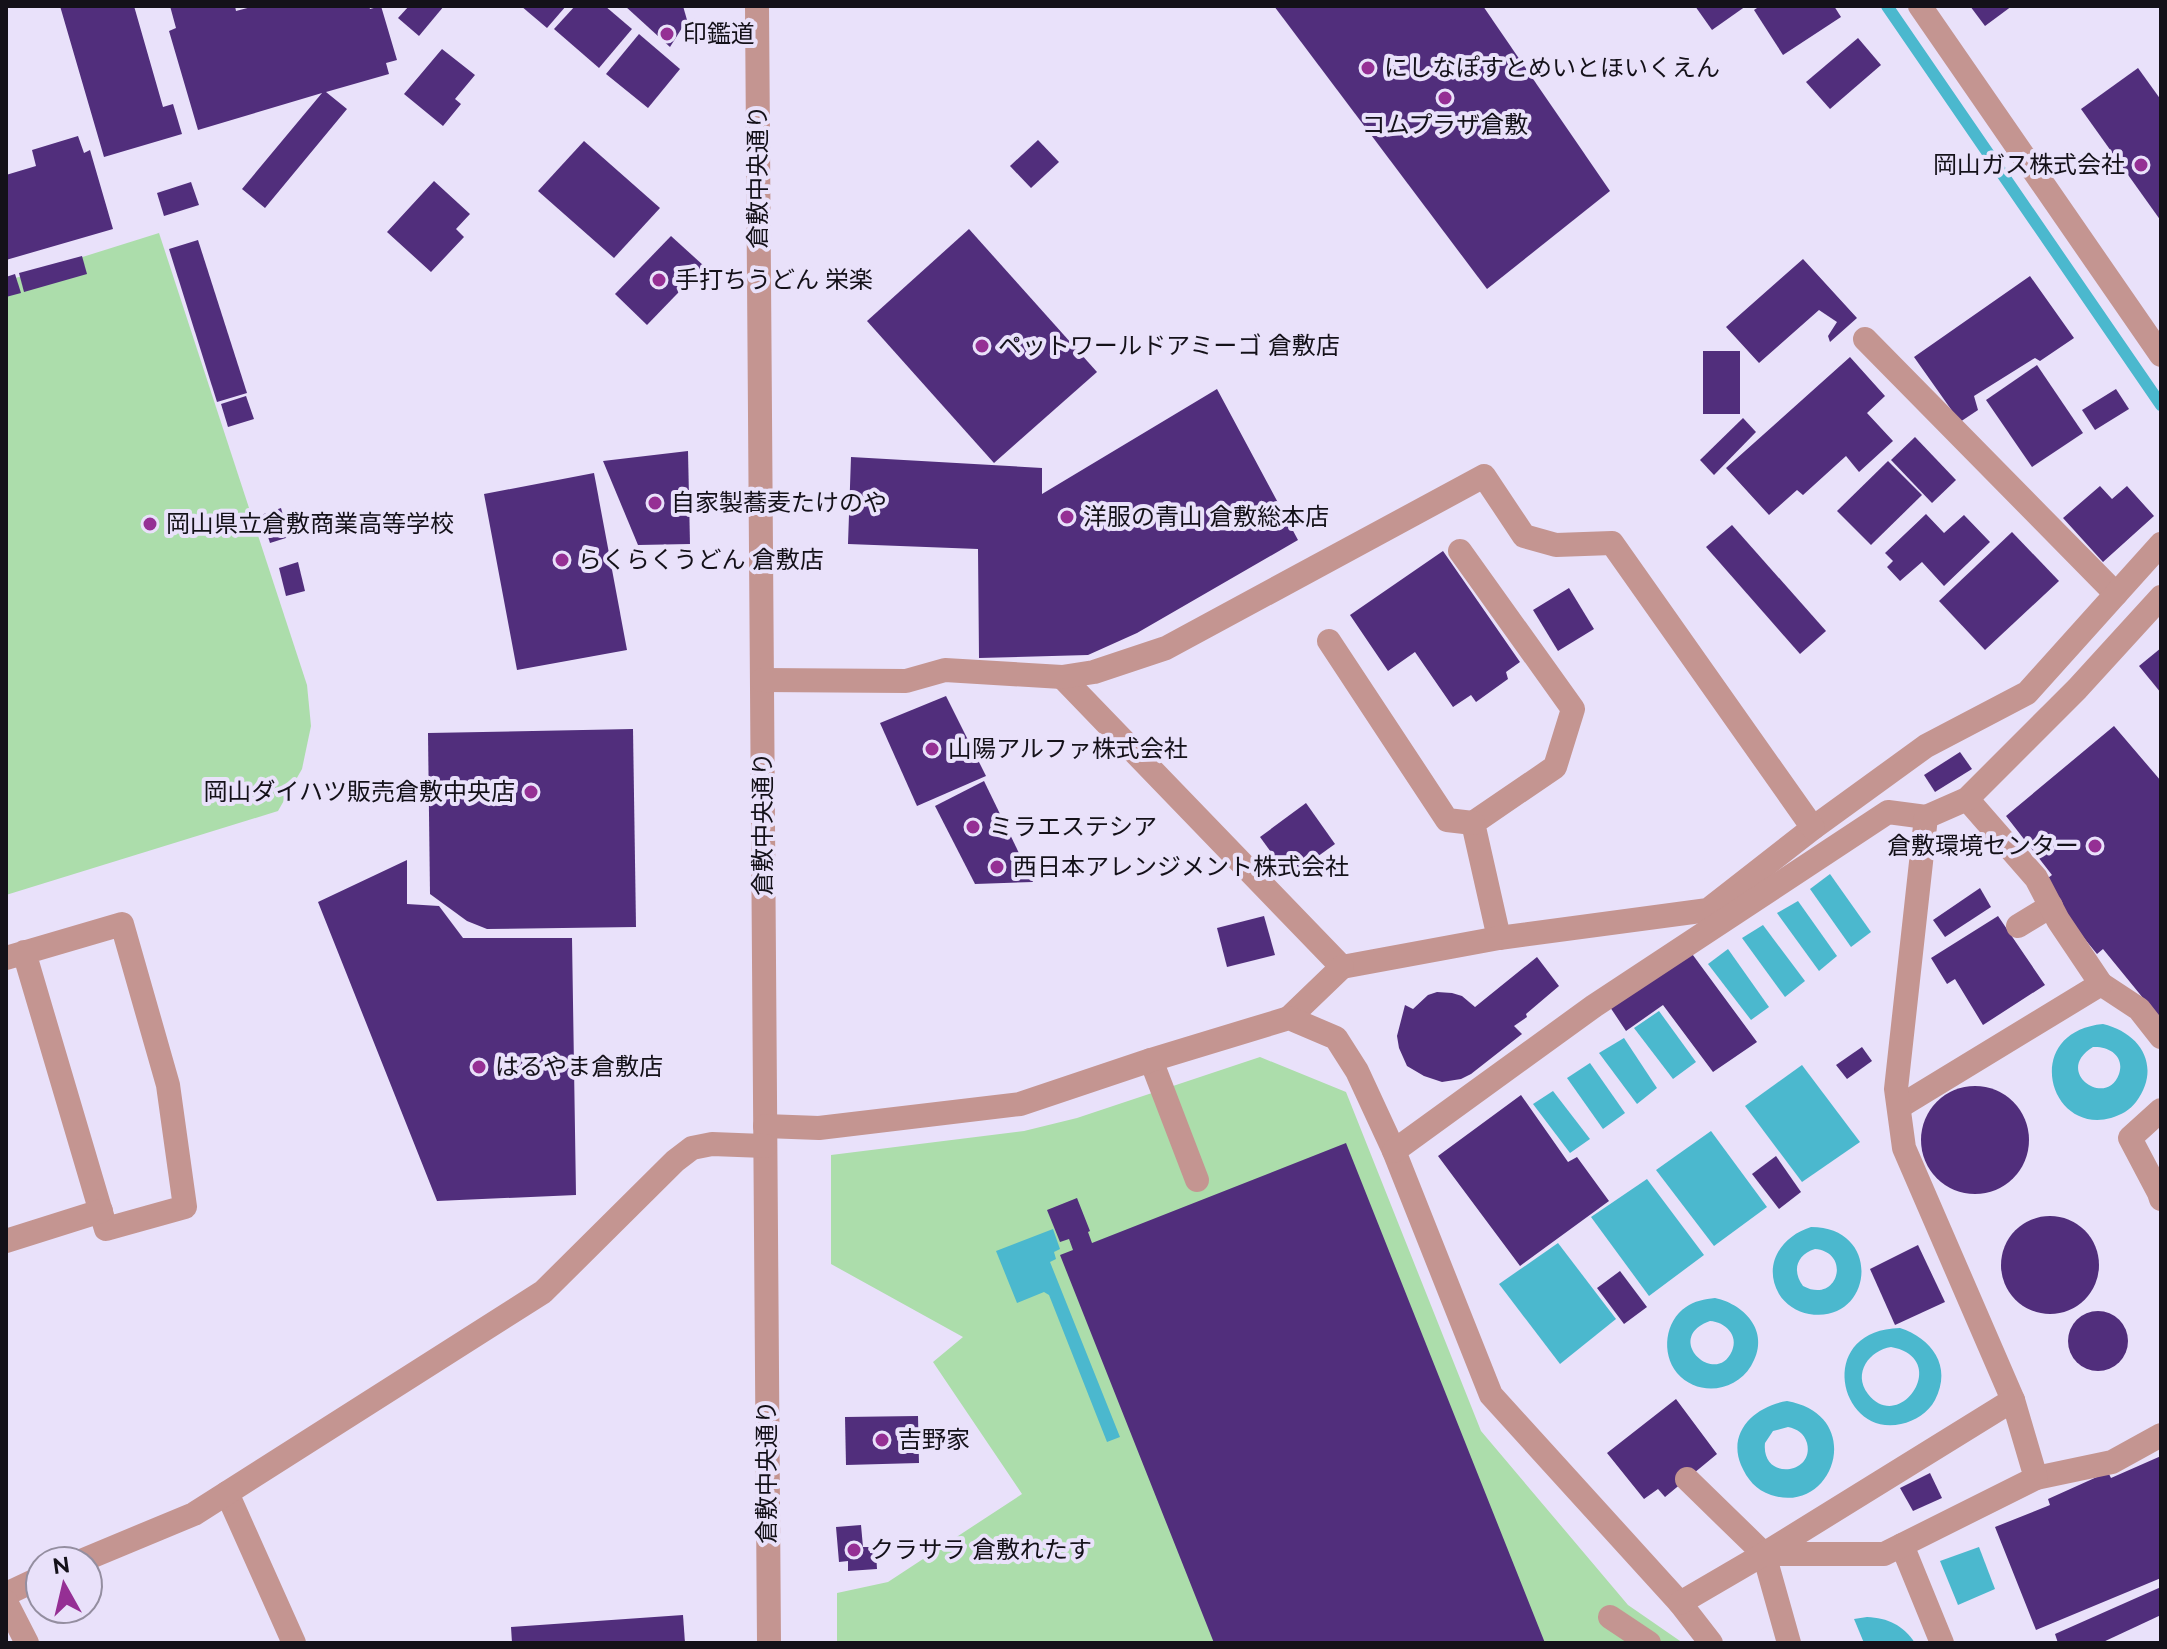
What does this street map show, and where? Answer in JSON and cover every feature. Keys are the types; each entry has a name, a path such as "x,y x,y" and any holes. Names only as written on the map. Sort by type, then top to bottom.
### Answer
{"street":[{"name":"倉敷中央通り","path":"757,6 769,1643"},
{"path":"1920,6 2161,355"},
{"path":"1865,339 2116,594"},
{"path":"762,680 906,681 945,670 1062,677 1094,672 1166,648 1484,476 1524,536 1556,545 1612,543 1813,828"},
{"path":"104,1551 194,1514 543,1292 675,1161 692,1148 819,1128 1020,1104 1289,1018 1342,967 1499,938 1708,910 1813,828 1926,746 2027,693 2161,544"},
{"path":"1329,641 1447,820 1473,823 1555,767 1573,709 1460,551"},
{"path":"1394,1151 1594,1006 1888,812 1926,817 1967,799 2077,689 2161,597"},
{"path":"1062,677 1342,967"},
{"path":"1967,799 2036,878 2101,984 2139,1009 2161,1037"},
{"path":"1926,817 1896,1089 1904,1148 2013,1400 2036,1478"},
{"path":"1473,823 1499,938"},
{"path":"2018,926 2051,906"},
{"path":"122,924 168,1085 185,1207 106,1229 15,955 122,924"},
{"path":"1899,1107 2101,984"},
{"path":"1289,1018 1336,1038 1357,1071 1394,1151 1491,1395 1680,1603 1711,1643"},
{"path":"1151,1060 1197,1180"},
{"path":"2161,1110 2130,1138 2161,1199"},
{"path":"6,1241 101,1211"},
{"path":"1680,1603 2013,1400"},
{"path":"1764,1554 1884,1554 2036,1478 2112,1462 2161,1435"},
{"path":"1687,1479 1764,1554 1789,1643"},
{"path":"227,1493 294,1643"},
{"path":"1902,1545 1942,1643"},
{"path":"6,1602 27,1643"},
{"path":"1610,1617 1649,1643"}],"green space":[{"path":"159,233 307,685 311,726 302,769 278,811 6,895 6,281"},
{"path":"1260,1057 1346,1092 1481,1431 1628,1605 1683,1643 837,1643 837,1593 888,1582 1022,1494 933,1362 963,1337 831,1264 831,1155 1024,1131 1077,1118"}],"water":[{"path":"1830,874 1871,932 1851,947 1810,889"},
{"path":"1798,901 1837,956 1819,971 1777,913"},
{"path":"1763,925 1805,981 1785,997 1742,938"},
{"path":"1728,949 1769,1007 1751,1020 1708,964"},
{"path":"1659,1011 1696,1062 1673,1079 1634,1028"},
{"path":"2103,1024 2116,1028 2137,1043 2144,1053 2147,1076 2144,1089 2134,1105 2122,1114 2089,1119 2072,1112 2059,1098 2053,1080 2053,1062 2061,1044 2077,1031","holes":["2093,1047 2110,1050 2120,1062 2119,1074 2113,1084 2104,1088 2086,1083 2078,1067 2082,1057"]},
{"path":"1624,1038 1657,1088 1637,1104 1599,1053"},
{"path":"1590,1063 1625,1113 1603,1129 1567,1078"},
{"path":"1802,1065 1860,1142 1802,1182 1745,1106"},
{"path":"1553,1091 1590,1139 1570,1153 1533,1104"},
{"path":"1711,1131 1767,1207 1714,1246 1656,1170"},
{"path":"1647,1179 1704,1255 1649,1296 1591,1217"},
{"path":"1811,1227 1834,1231 1850,1242 1859,1257 1861,1275 1857,1291 1847,1305 1830,1313 1809,1314 1788,1304 1779,1294 1774,1283 1774,1262 1784,1244","holes":["1815,1249 1827,1252 1837,1267 1832,1283 1825,1289 1803,1286 1797,1269 1800,1259"]},
{"path":"1053,1229 1060,1249 1054,1252 1056,1259 1050,1262 1120,1437 1107,1442 1049,1295 1044,1292 1017,1303 996,1251"},
{"path":"1558,1243 1616,1319 1560,1364 1499,1284"},
{"path":"1715,1298 1746,1314 1757,1332 1757,1354 1744,1375 1736,1381 1726,1386 1705,1388 1695,1386 1677,1373 1669,1356 1668,1338 1673,1320 1686,1307","holes":["1710,1321 1729,1330 1734,1345 1724,1361 1715,1364 1697,1356 1691,1338 1697,1329"]},
{"path":"1900,1328 1921,1339 1936,1355 1940,1365 1940,1388 1929,1409 1921,1416 1901,1424 1880,1424 1863,1415 1851,1400 1845,1382 1846,1363 1855,1346 1873,1333","holes":["1891,1347 1909,1354 1918,1365 1919,1378 1914,1390 1894,1406 1881,1404 1868,1394 1864,1386 1862,1378 1866,1364 1876,1353"]},
{"path":"1787,1401 1812,1410 1827,1425 1834,1442 1833,1461 1825,1478 1811,1491 1793,1498 1771,1495 1756,1487 1743,1470 1738,1453 1738,1441 1747,1422 1755,1414","holes":["1788,1427 1800,1432 1807,1443 1803,1462 1788,1469 1771,1464 1765,1443 1773,1431"]},
{"path":"1979,1547 1995,1589 1958,1605 1940,1561"},
{"path":"1867,1617 1894,1624 1915,1643 1864,1643 1854,1619"}],"building":[{"path":"60,6 134,6 163,107 173,104 182,134 104,157"},
{"path":"170,6 235,6 236,11 255,6 369,6 370,9 381,6 397,60 386,63 389,74 326,92 347,109 265,208 242,189 322,93 198,130 169,31 176,28"},
{"path":"409,6 444,6 419,36 398,18"},
{"path":"521,6 566,6 547,28"},
{"path":"575,6 605,6 632,29 599,68 554,29"},
{"name":"印鑑道","path":"625,6 683,6 687,20 670,47"},
{"name":"コムプラザ倉敷","path":"1274,6 1483,6 1610,191 1487,289"},
{"path":"1695,6 1746,6 1712,30"},
{"path":"1760,6 1834,6 1841,17 1783,55 1754,10"},
{"path":"1970,6 2012,6 1985,26"},
{"path":"639,34 680,69 648,108 606,74"},
{"path":"1858,38 1881,65 1830,109 1806,82"},
{"path":"442,49 475,75 455,99 461,104 443,126 404,94"},
{"name":"岡山ガス株式会社","path":"2138,68 2161,100 2161,221 2081,109"},
{"path":"78,136 84,153 90,150 113,229 6,260 6,175 36,166 32,150"},
{"path":"1038,140 1059,162 1031,188 1010,166"},
{"path":"584,141 660,208 614,258 538,191"},
{"path":"434,181 470,214 456,229 464,237 431,272 387,232"},
{"path":"191,182 199,205 164,216 157,193"},
{"name":"ペットワールドアミーゴ 倉敷店","path":"969,229 1097,372 994,463 867,321"},
{"name":"手打ちうどん 栄楽","path":"671,236 704,266 647,325 615,294"},
{"path":"198,240 247,393 217,402 169,249"},
{"path":"82,256 87,274 24,292 19,273"},
{"path":"1803,259 1857,318 1830,342 1828,336 1837,322 1819,310 1759,363 1726,327"},
{"path":"15,274 21,293 6,297 6,277"},
{"path":"2030,276 2074,338 2040,361 2035,358 1974,396 1978,410 1960,422 1914,357"},
{"path":"1703,351 1740,351 1740,414 1703,414"},
{"path":"1850,357 1885,396 1867,413 1893,441 1859,472 1846,456 1803,495 1797,490 1769,515 1726,468"},
{"path":"2037,365 2083,433 2032,467 1986,400"},
{"name":"洋服の青山 倉敷総本店","path":"1217,389 1298,540 1137,633 1088,655 979,658 978,549 848,544 851,457 1042,468 1042,494"},
{"path":"2116,389 2129,409 2095,430 2082,410"},
{"path":"246,396 254,419 228,427 221,404"},
{"path":"1743,418 1756,432 1714,475 1700,460"},
{"path":"1915,437 1956,480 1932,503 1891,460"},
{"name":"自家製蕎麦たけのや","path":"688,451 690,544 638,545 603,461"},
{"path":"1888,461 1922,495 1871,545 1837,511"},
{"path":"594,473 627,650 517,670 484,494"},
{"path":"2100,486 2112,499 2127,486 2154,516 2103,562 2063,518"},
{"path":"281,508 289,537 270,543 261,515"},
{"path":"1926,514 1944,533 1964,515 1990,542 1944,586 1922,562 1900,581 1887,567 1893,561 1885,553"},
{"path":"1732,525 1826,631 1800,654 1706,547"},
{"path":"2012,532 2059,581 1985,650 1939,601"},
{"path":"1443,551 1520,662 1506,672 1508,679 1476,702 1471,695 1453,707 1415,652 1388,671 1350,615"},
{"path":"298,562 305,591 286,596 279,568"},
{"path":"1569,588 1594,629 1558,651 1533,610"},
{"path":"2161,648 2161,693 2139,666"},
{"name":"山陽アルファ株式会社","path":"946,696 986,776 917,806 880,723"},
{"name":"倉敷環境センター","path":"2114,726 2161,781 2161,1020 2103,949 2097,954 2040,884 2052,875 2006,816"},
{"name":"岡山ダイハツ販売倉敷中央店","path":"633,729 636,927 487,929 467,921 430,894 428,733"},
{"path":"1960,752 1972,769 1935,792 1924,775"},
{"path":"984,781 1033,882 975,884 935,806"},
{"path":"1306,803 1335,844 1289,877 1260,837"},
{"name":"はるやま倉敷店","path":"407,860 407,904 439,906 463,938 572,938 576,1195 437,1201 318,902"},
{"path":"1980,888 1991,907 1945,937 1933,920"},
{"path":"1264,916 1275,955 1227,967 1217,928"},
{"path":"1998,916 2045,985 1983,1025 1955,979 1947,984 1931,958"},
{"path":"1687,947 1757,1042 1713,1072 1663,1005 1626,1031 1608,1004"},
{"path":"1537,957 1559,986 1514,1026 1522,1034 1461,1079 1442,1082 1407,1066 1397,1036 1405,1005 1413,1009 1428,995 1437,992 1462,996 1475,1007"},
{"path":"1862,1047 1872,1061 1847,1079 1836,1065"},
{"path":"1975,1086 2005,1095 2013,1102 2020,1110 2029,1140 2020,1170 2013,1178 2005,1185 1975,1194 1945,1185 1937,1178 1930,1170 1921,1140 1930,1110 1937,1102 1945,1095"},
{"path":"1521,1095 1568,1162 1577,1157 1609,1201 1520,1266 1438,1156"},
{"path":"1346,1143 1545,1643 1214,1643 1060,1255 1073,1250 1069,1239 1060,1242 1047,1210 1077,1198 1092,1243"},
{"path":"1776,1156 1801,1192 1779,1209 1752,1174"},
{"path":"2050,1216 2077,1224 2091,1238 2099,1265 2091,1292 2077,1306 2050,1314 2023,1306 2009,1292 2001,1265 2009,1238 2023,1224"},
{"path":"1918,1245 1945,1302 1895,1325 1870,1269"},
{"path":"1620,1271 1647,1307 1624,1324 1597,1288"},
{"path":"2098,1311 2110,1313 2119,1320 2126,1329 2126,1353 2119,1362 2110,1369 2098,1371 2086,1369 2077,1362 2070,1353 2068,1341 2070,1329 2077,1320 2086,1313"},
{"path":"1676,1399 1717,1454 1665,1497 1658,1489 1644,1499 1607,1453"},
{"name":"吉野家","path":"918,1416 919,1463 846,1465 845,1417"},
{"path":"2161,1456 2161,1578 2036,1630 1995,1527 2050,1505 2048,1499 2108,1472 2111,1478"},
{"path":"1930,1473 1942,1498 1913,1511 1900,1488"},
{"name":"クラサラ 倉敷れたす","path":"861,1525 863,1547 870,1547 870,1553 876,1553 877,1569 848,1571 848,1561 839,1562 836,1527"},
{"path":"2161,1587 2161,1615 2101,1643 2058,1643 2055,1634"},
{"path":"683,1615 685,1643 512,1643 511,1627"}],"waterway":[{"path":"1887,6 2161,405"}],"place":[{"name":"印鑑道","path":"667,34"},
{"name":"にしなぽすとめいとほいくえん","path":"1368,68"},
{"name":"コムプラザ倉敷","path":"1445,98"},
{"name":"岡山ガス株式会社","path":"2141,165"},
{"name":"手打ちうどん 栄楽","path":"659,280"},
{"name":"ペットワールドアミーゴ 倉敷店","path":"982,346"},
{"name":"自家製蕎麦たけのや","path":"655,503"},
{"name":"洋服の青山 倉敷総本店","path":"1067,517"},
{"name":"岡山県立倉敷商業高等学校","path":"150,524"},
{"name":"らくらくうどん 倉敷店","path":"562,560"},
{"name":"山陽アルファ株式会社","path":"932,749"},
{"name":"岡山ダイハツ販売倉敷中央店","path":"531,792"},
{"name":"ミラエステシア","path":"973,827"},
{"name":"倉敷環境センター","path":"2095,846"},
{"name":"西日本アレンジメント株式会社","path":"997,867"},
{"name":"はるやま倉敷店","path":"479,1067"},
{"name":"吉野家","path":"882,1440"},
{"name":"クラサラ 倉敷れたす","path":"854,1550"}]}
